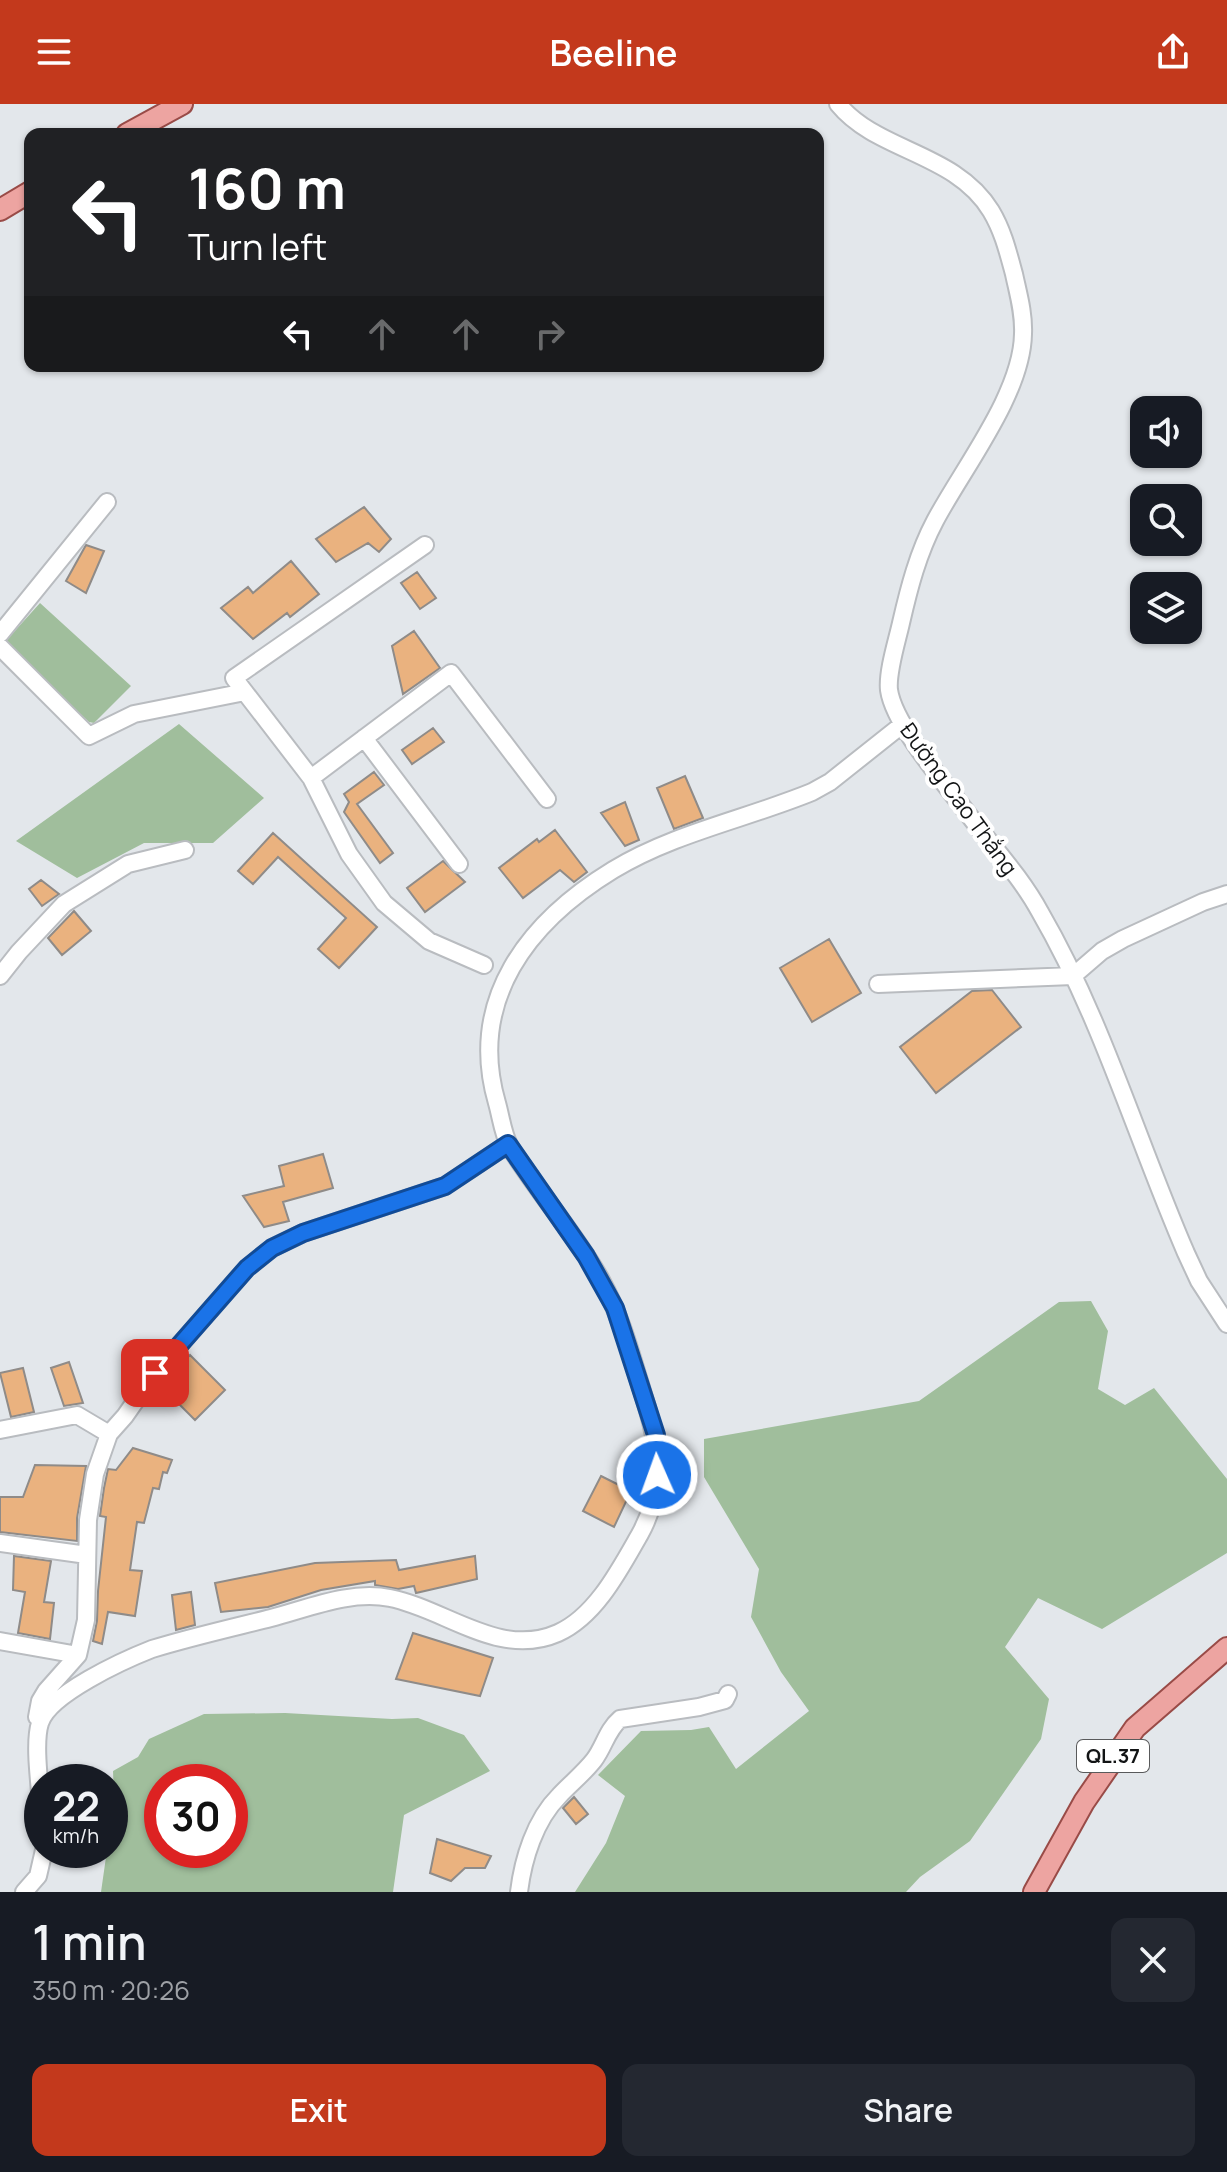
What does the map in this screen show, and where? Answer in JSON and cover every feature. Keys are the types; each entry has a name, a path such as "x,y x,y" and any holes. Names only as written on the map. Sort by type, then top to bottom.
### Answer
{"main road":[{"path":"138,128 182,104"},
{"path":"0,210 24,196"},
{"name":"QL.37","path":"1034,1892 1084,1802 1135,1728 1227,1648"}],"street":[{"name":"Đường Cao Thắng","path":"838,104 861,123 935,161 964,180 990,208 1005,239 1021,303 1021,355 1013,380 933,525 909,588 889,689 903,724 923,755 1029,894 1073,976 1186,1253 1199,1281 1227,1324"},
{"path":"0,634 107,502"},
{"path":"425,545 234,678 311,778 349,854 384,903 429,941 484,965"},
{"path":"0,647 89,736 134,714 245,692"},
{"path":"311,778 451,673 547,799"},
{"path":"39,1725 56,1700 133,1657 169,1644 343,1599 378,1596 395,1599 484,1634 507,1639 544,1638 585,1615 621,1568 643,1528 654,1496 657,1475 656,1435 623,1329 602,1282 508,1144 489,1067 492,1017 499,992 509,969 537,932 584,890 631,860 672,840 812,792 830,782 903,724"},
{"path":"364,738 459,864"},
{"path":"0,976 64,904 128,864 185,850"},
{"path":"878,984 1073,976 1102,951 1123,939 1227,894"},
{"path":"40,1764 37,1714 46,1691 78,1655 86,1620 88,1520 95,1474 109,1434 155,1373 261,1256 303,1233 445,1186 508,1144"},
{"path":"0,1430 77,1415 109,1434"},
{"path":"0,1543 87,1555"},
{"path":"0,1641 78,1655"},
{"path":"519,1892 521,1873 542,1821 557,1798 596,1757 612,1726 628,1717 699,1707 725,1700 728,1694"},
{"path":"24,1892 38,1876 40,1868"}],"green space":[{"path":"40,603 131,686 94,723 89,722 3,644"},
{"path":"179,724 264,798 213,843 144,843 77,878 16,841"},
{"path":"1091,1301 1108,1331 1098,1389 1125,1405 1154,1388 1227,1479 1227,1553 1102,1629 1038,1598 1005,1647 1049,1699 1041,1739 970,1841 920,1877 906,1892 575,1892 606,1843 625,1796 598,1775 641,1731 709,1727 736,1769 809,1711 781,1672 751,1617 759,1569 704,1477 704,1439 919,1401 1059,1302"},
{"path":"285,1713 418,1718 464,1735 490,1771 404,1815 393,1892 101,1892 104,1868 128,1868 128,1764 126,1764 138,1757 149,1739 204,1714"}],"building":[{"path":"364,507 391,539 379,552 368,543 336,562 316,539"},
{"path":"86,545 104,551 86,593 66,581"},
{"path":"291,561 319,594 290,617 287,613 253,639 221,608 248,587 253,593"},
{"path":"417,572 436,598 420,609 401,583"},
{"path":"414,631 440,668 403,694 392,646"},
{"path":"433,728 444,742 412,764 402,750"},
{"path":"374,772 384,785 357,804 393,853 380,863 344,812 349,802 344,794"},
{"path":"685,776 703,818 674,829 657,788"},
{"path":"625,802 639,840 625,846 601,813"},
{"path":"555,830 587,872 574,882 560,870 523,898 499,868 537,839 539,842"},
{"path":"273,833 377,927 339,968 318,949 346,918 278,857 253,884 238,871"},
{"path":"443,861 465,882 425,912 407,888"},
{"path":"41,880 59,894 42,906 29,889"},
{"path":"74,911 91,931 62,955 48,938"},
{"path":"829,939 861,993 812,1022 780,968"},
{"path":"992,990 1021,1027 936,1093 900,1047 972,991"},
{"path":"323,1154 333,1188 283,1202 289,1221 264,1227 243,1196 284,1186 279,1166"},
{"path":"190,1355 225,1390 195,1420 160,1385"},
{"path":"69,1362 83,1403 64,1406 51,1368"},
{"path":"23,1368 34,1412 11,1417 0,1373"},
{"path":"133,1448 172,1460 167,1473 163,1472 159,1489 153,1488 144,1523 137,1522 130,1570 142,1571 135,1616 108,1612 102,1644 93,1641 106,1517 100,1516 104,1488 108,1469 116,1470"},
{"path":"35,1465 86,1466 77,1518 77,1541 0,1532 0,1497 23,1497"},
{"path":"601,1476 631,1491 614,1527 583,1511"},
{"path":"14,1556 51,1561 44,1602 54,1603 50,1639 18,1633 25,1592 13,1590"},
{"path":"475,1556 477,1579 416,1593 414,1586 398,1589 375,1585 375,1581 321,1590 268,1607 221,1612 215,1583 315,1563 396,1560 399,1570"},
{"path":"191,1592 195,1625 176,1630 172,1595"},
{"path":"413,1633 493,1658 480,1696 396,1679"},
{"path":"574,1797 588,1814 576,1824 563,1808"},
{"path":"437,1839 491,1856 485,1868 465,1868 451,1881 430,1873"}],"route":[{"path":"155,1373 247,1268 272,1248 303,1233 445,1186 508,1144 586,1256 615,1308 656,1435 657,1475"}]}
